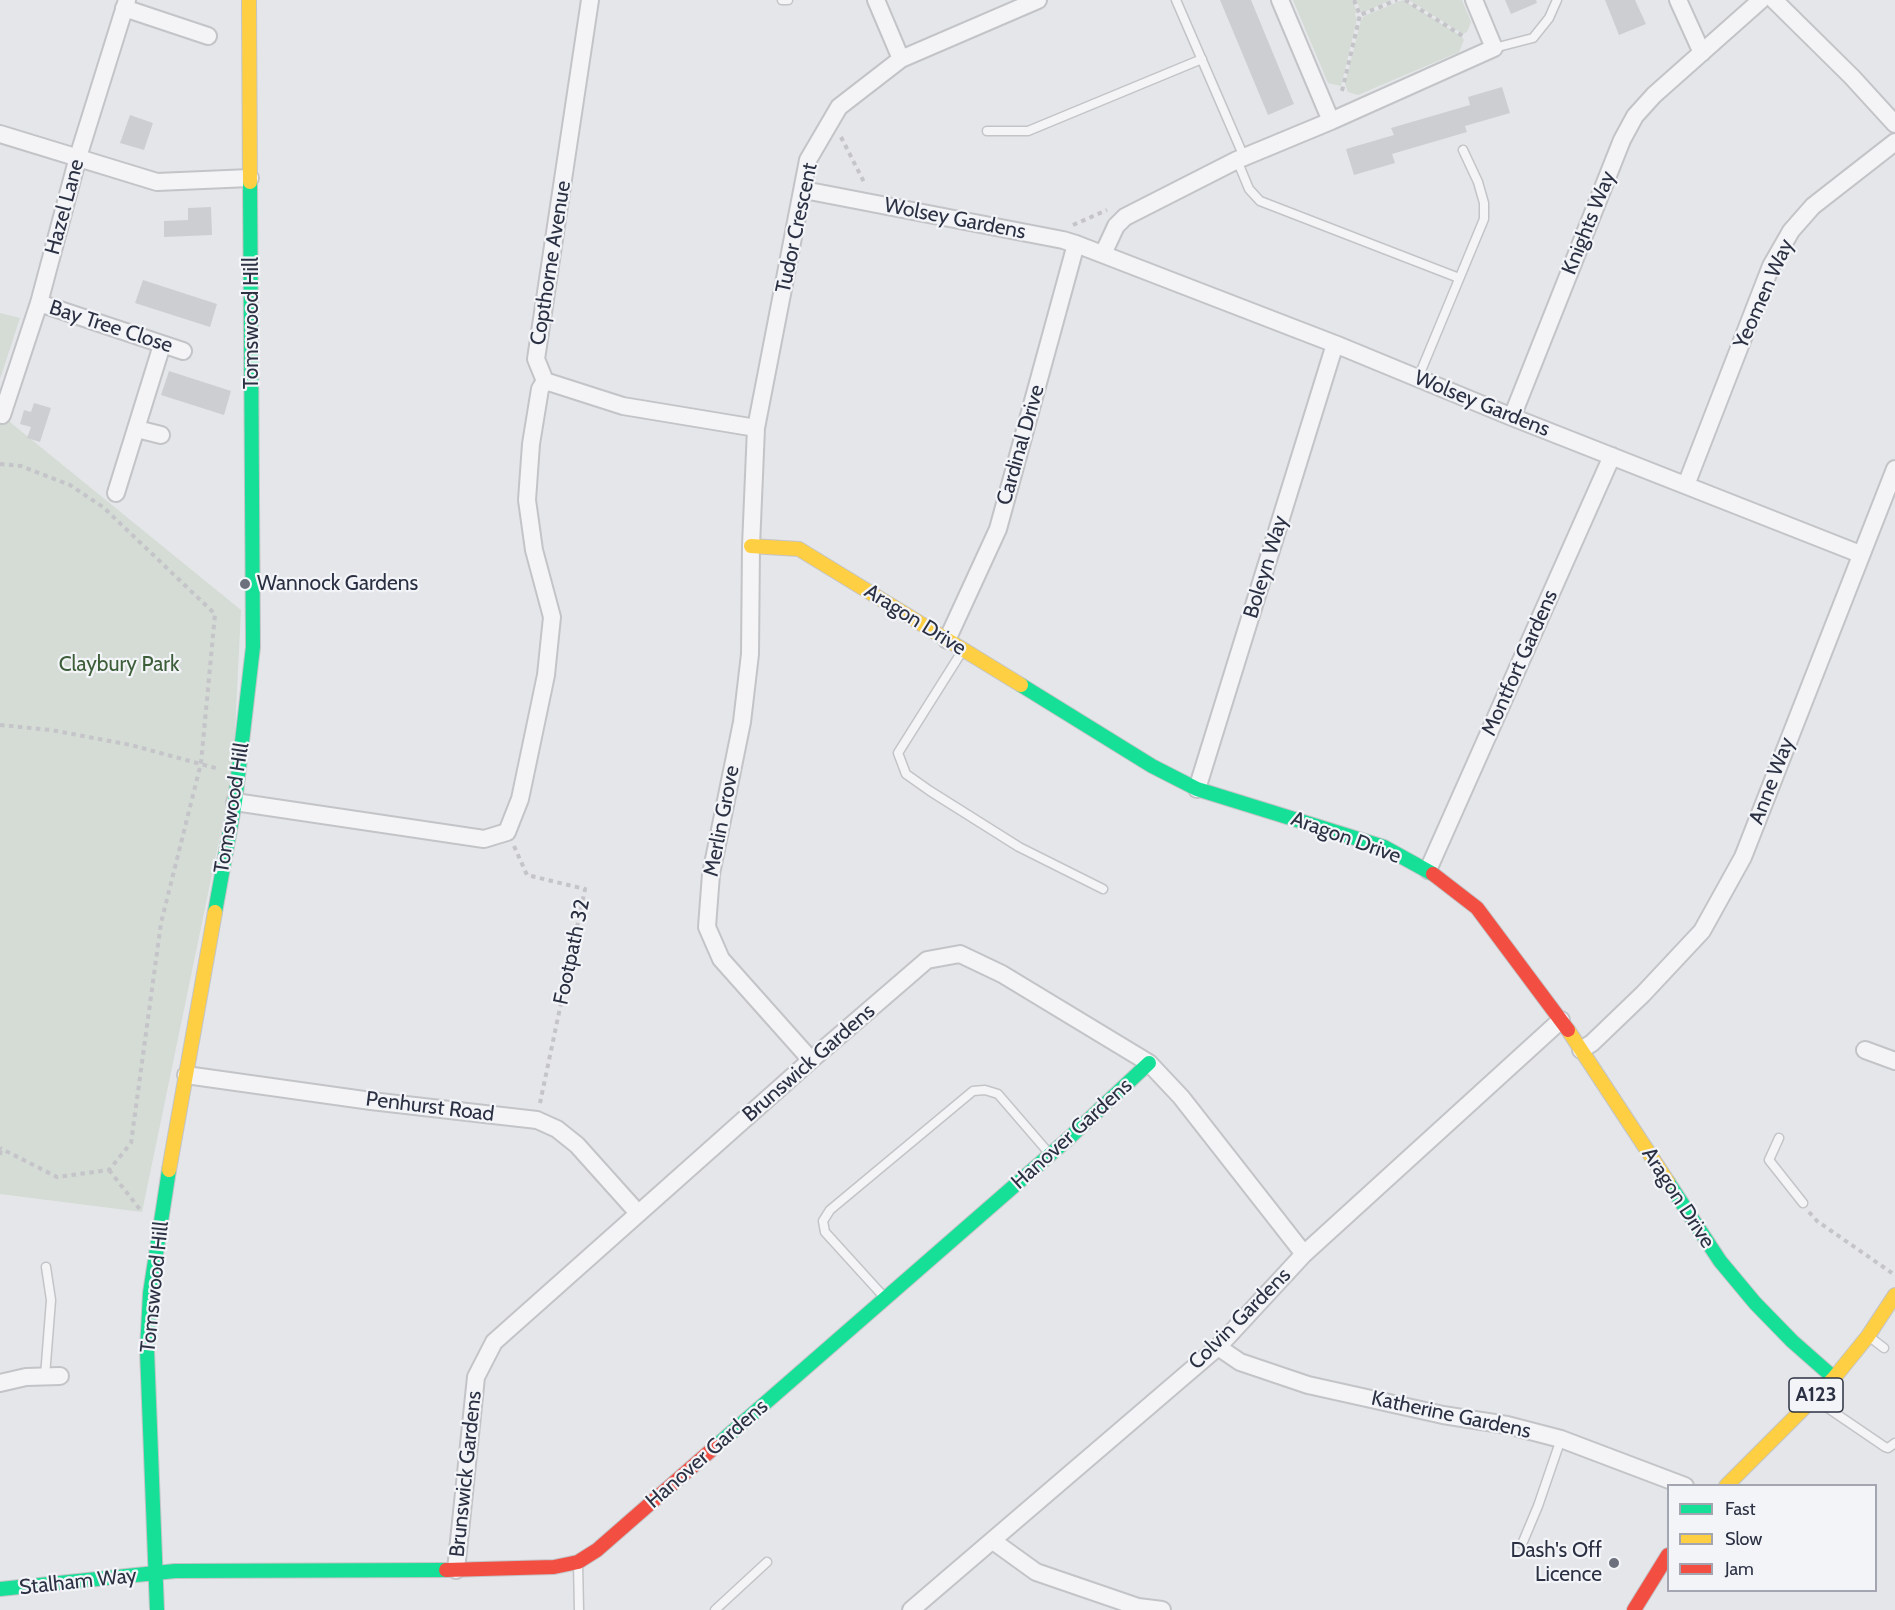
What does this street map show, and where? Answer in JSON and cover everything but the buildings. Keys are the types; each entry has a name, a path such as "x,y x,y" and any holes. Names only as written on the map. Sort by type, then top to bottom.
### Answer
{"street":[{"name":"Tomswood Hill","path":"157,1610 147,1350 150,1293 166,1184 235,802 253,647 249,0"},
{"name":"Copthorne Avenue","path":"544,381 536,359 590,0"},
{"path":"876,0 901,58"},
{"name":"Tudor Crescent","path":"751,546 756,428 808,160 839,107 901,58 1038,0"},
{"path":"1280,0 1331,121"},
{"path":"1103,254 1116,226 1125,218 1240,158 1331,121 1494,48 1474,0"},
{"path":"1678,0 1702,53"},
{"name":"Knights Way","path":"1512,417 1630,124 1654,95 1761,0"},
{"path":"1774,0 1852,77 1895,124"},
{"path":"126,4 208,36"},
{"name":"Hazel Lane","path":"2,414 39,303 78,157 126,4"},
{"path":"0,134 158,182 250,178"},
{"name":"Yeomen Way","path":"1686,485 1771,267 1791,231 1813,206 1895,142"},
{"name":"Wolsey Gardens","path":"804,190 1069,242 1335,344 1512,417 1860,554"},
{"name":"Cardinal Drive","path":"947,640 998,529 1069,242"},
{"name":"Bay Tree Close","path":"39,303 183,351"},
{"name":"Boleyn Way","path":"1197,789 1335,344"},
{"path":"116,493 162,345"},
{"path":"235,802 484,839 507,832 520,799 546,675 552,617 534,550 527,500 531,444 540,389 544,381 623,406 756,428"},
{"path":"137,429 161,435"},
{"name":"Montfort Gardens","path":"1428,870 1612,456"},
{"name":"Anne Way","path":"1581,1050 1592,1043 1643,994 1702,931 1743,857 1895,468"},
{"name":"Aragon Drive","path":"751,546 799,549 1152,766 1197,789 1384,847 1428,870 1477,908 1561,1020 1720,1261 1755,1303 1792,1341 1834,1378"},
{"name":"Merlin Grove","path":"751,546 750,654 742,722 711,874 707,927 721,959 811,1060"},
{"name":"Brunswick Gardens","path":"456,1570 476,1377 494,1342 927,960 960,954 1002,975 1149,1063 1182,1097 1304,1254"},
{"name":"Colvin Gardens","path":"911,1610 1218,1347 1304,1254 1561,1020"},
{"path":"1865,1050 1895,1061"},
{"name":"Hanover Gardens","path":"156,1574 175,1571 456,1570 554,1567 578,1562 597,1550 1050,1154 1149,1063"},
{"name":"Penhurst Road","path":"186,1075 371,1101 537,1120 557,1129 577,1145 638,1213"},
{"name":"A123","path":"1727,1484 1834,1378 1868,1336 1895,1295"},
{"name":"Katherine Gardens","path":"1218,1347 1240,1362 1308,1385 1443,1415 1507,1425 1561,1439 1682,1484"},
{"path":"0,1383 26,1377 52,1376"},
{"path":"993,1541 1036,1572 1138,1607 1162,1610"},
{"path":"1634,1610 1667,1557"},
{"name":"Stalham Way","path":"0,1589 156,1574"}],"lane":[{"path":"782,0 788,0"},
{"path":"1176,0 1202,59 1240,158 1249,189 1260,201 1459,278"},
{"path":"1494,48 1533,38 1549,18 1557,0"},
{"path":"987,131 1028,131 1202,59"},
{"path":"1418,378 1484,219 1484,203 1478,182 1463,150"},
{"path":"963,650 898,753 906,774 1019,847 1103,889"},
{"path":"885,1298 825,1232 823,1221 830,1210 973,1091 985,1090 998,1094 1050,1154"},
{"path":"1779,1138 1769,1160 1802,1204"},
{"path":"46,1267 51,1300 52,1376"},
{"path":"1868,1336 1884,1348"},
{"path":"1813,1398 1895,1456"},
{"path":"1522,1544 1561,1439"},
{"path":"1885,1447 1888,1448 1895,1443"},
{"path":"578,1562 579,1610"},
{"path":"715,1610 766,1562"}],"path":[{"path":"1342,91 1360,15 1354,0"},
{"path":"1360,15 1397,0"},
{"path":"1405,0 1466,38"},
{"path":"1334,88 1351,94"},
{"path":"829,123 837,131 866,186 863,201"},
{"path":"1069,242 1071,225 1115,206 1125,218"},
{"path":"0,464 21,466 70,485 103,507 215,614 201,763 161,923 131,1143 109,1170 57,1177 1,1148 0,1155"},
{"path":"0,725 51,730 131,745 233,773 239,771"},
{"name":"Footpath 32","path":"507,832 527,875 585,888 537,1120"},
{"path":"109,1170 142,1212"},
{"path":"1802,1204 1817,1221 1895,1275"}],"green space":[{"path":"1293,0 1352,0 1357,19 1341,86 1328,83"},
{"path":"1356,0 1391,0 1362,13"},
{"path":"1403,0 1461,36 1464,40 1459,52 1358,95 1348,92 1345,84 1361,20 1364,16"},
{"path":"1409,0 1462,0 1471,22 1467,32 1463,34"},
{"path":"0,313 20,318 0,379"},
{"name":"Claybury Park","path":"0,414 241,610 233,773 142,1212 0,1194"}],"traffic: fast":[{"path":"215,912 235,802 253,647 250,182"},
{"path":"1021,685 1152,766 1197,789 1384,847 1433,874"},
{"path":"716,1446 1068,1139 1149,1063"},
{"path":"157,1610 147,1350 150,1293 169,1170"},
{"path":"1668,1182 1720,1261 1755,1303 1792,1341 1834,1378"},
{"path":"0,1589 175,1571 446,1570"}],"traffic: slow":[{"path":"249,0 250,182"},
{"path":"751,546 799,549 1021,685"},
{"path":"169,1170 215,912"},
{"path":"1568,1030 1668,1182"},
{"path":"1728,1484 1834,1378 1868,1336 1895,1295"}],"traffic: jam":[{"path":"1433,874 1477,908 1568,1030"},
{"path":"446,1570 554,1567 578,1562 597,1550 716,1446"},
{"path":"1634,1610 1667,1557"}],"place":[{"name":"Wannock Gardens","path":"245,584"},
{"name":"Dash's Off Licence","path":"1614,1563"}]}
